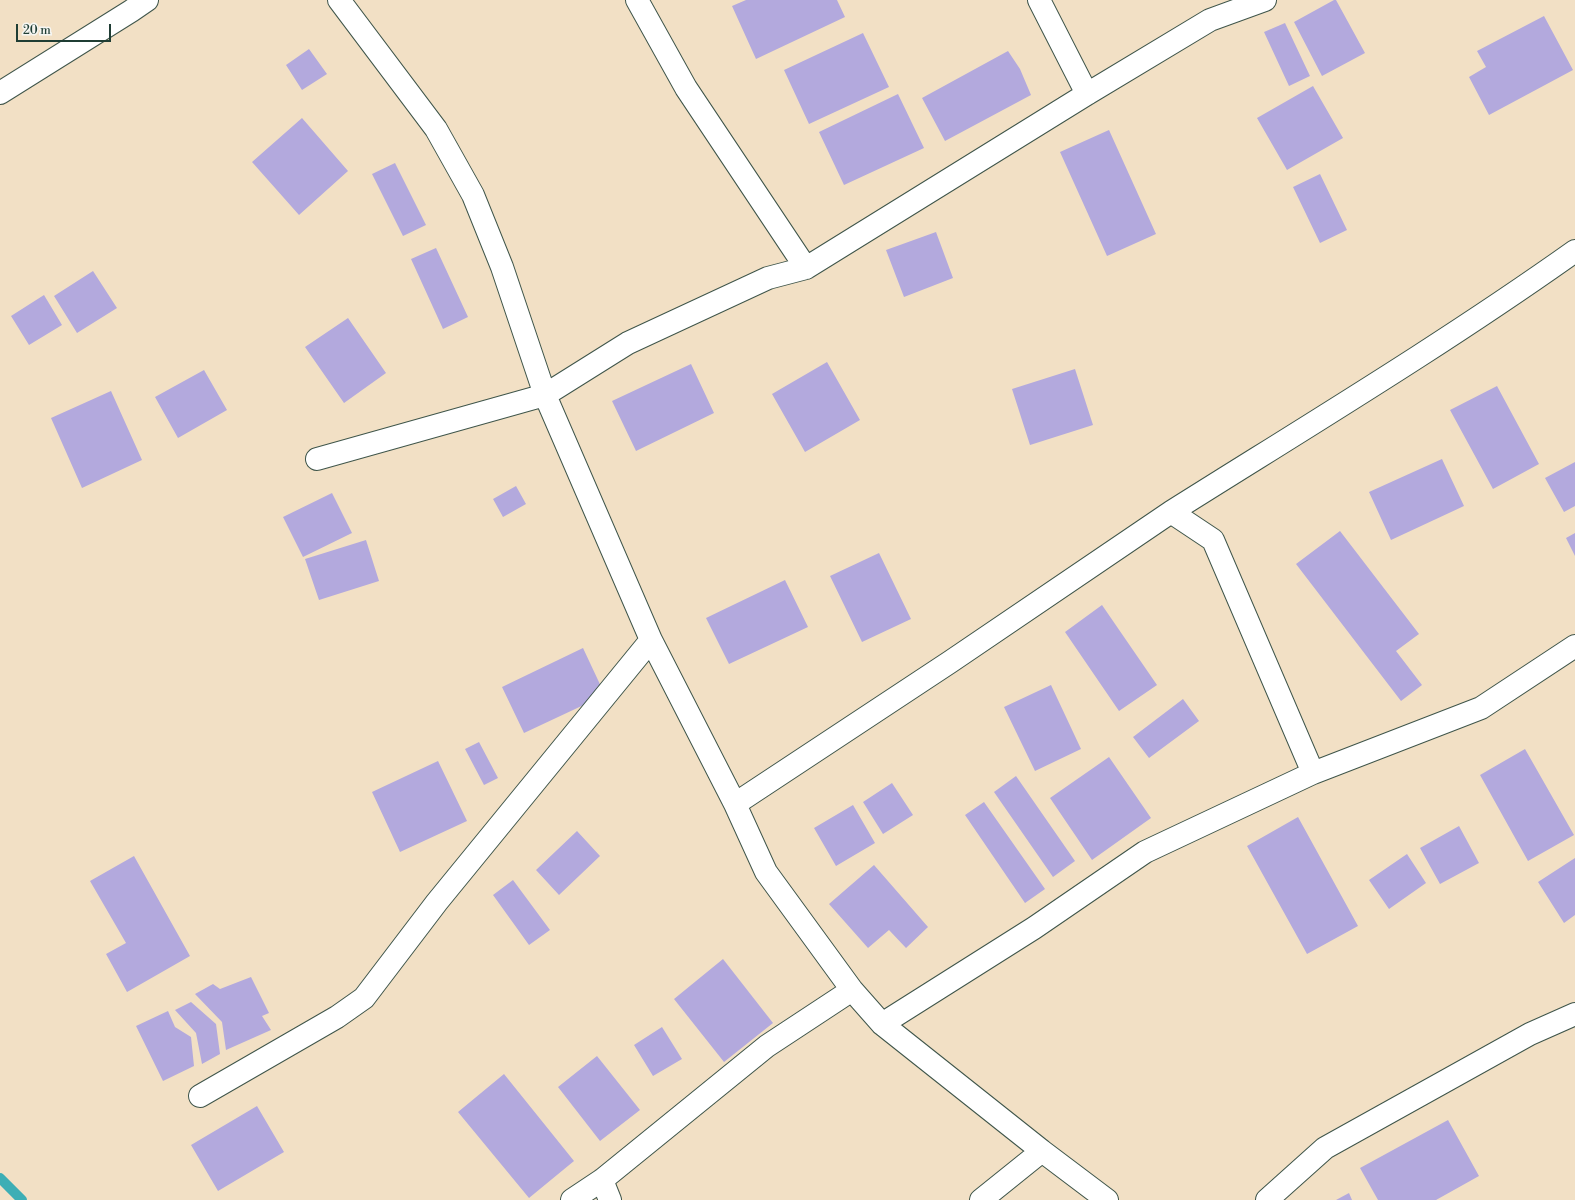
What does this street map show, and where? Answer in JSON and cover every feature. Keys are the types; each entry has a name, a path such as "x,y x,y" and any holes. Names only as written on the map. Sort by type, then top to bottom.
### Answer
{"street":[{"path":"0,93 125,16 147,0"},
{"path":"339,0 436,129 473,195 502,267 545,395 651,640 735,804 766,872 852,990 882,1024 1107,1200"},
{"path":"637,0 686,88 806,268"},
{"path":"1040,0 1087,94"},
{"path":"318,459 545,395 628,343 768,278 806,268 1087,94 1210,20 1265,0"},
{"path":"735,804 950,662 1171,512 1491,310 1575,251"},
{"path":"1171,512 1212,540 1313,773"},
{"path":"200,1096 337,1016 364,998 437,902 651,640"},
{"path":"882,1024 1034,928 1145,852 1313,773 1481,708 1575,646"},
{"path":"572,1200 602,1180 767,1046 852,990"},
{"path":"1267,1200 1325,1148 1530,1034 1575,1014"},
{"path":"981,1200 1042,1150"},
{"path":"602,1180 610,1200"}],"building":[{"path":"746,0 837,0 845,17 756,59 732,6"},
{"path":"1336,0 1365,53 1322,76 1294,22"},
{"path":"1544,16 1573,70 1489,115 1469,77 1486,67 1477,51"},
{"path":"1285,23 1310,76 1289,86 1264,32"},
{"path":"863,33 889,87 809,124 784,70"},
{"path":"309,49 327,74 302,90 286,65"},
{"path":"1008,51 1020,69 1031,95 945,141 922,98"},
{"path":"1313,86 1343,138 1287,170 1257,118"},
{"path":"898,94 924,148 844,185 819,132"},
{"path":"302,118 348,171 299,215 252,162"},
{"path":"1109,130 1156,234 1107,256 1060,152"},
{"path":"395,163 426,225 403,236 372,174"},
{"path":"1320,174 1347,230 1320,243 1293,187"},
{"path":"936,232 953,278 904,297 886,250"},
{"path":"436,248 468,317 443,329 411,259"},
{"path":"93,271 117,308 77,333 54,296"},
{"path":"44,295 62,325 29,345 11,316"},
{"path":"348,318 386,373 344,403 305,347"},
{"path":"827,362 860,420 805,452 772,394"},
{"path":"691,364 714,413 636,451 612,401"},
{"path":"1075,369 1093,425 1030,445 1012,389"},
{"path":"204,370 227,410 178,438 155,397"},
{"path":"1497,386 1539,464 1493,489 1450,410"},
{"path":"111,391 142,460 82,488 51,418"},
{"path":"1442,459 1464,506 1391,540 1369,492"},
{"path":"1575,462 1575,506 1564,512 1545,478"},
{"path":"516,486 526,504 503,517 493,499"},
{"path":"332,493 352,533 303,557 283,517"},
{"path":"1340,531 1419,634 1396,651 1422,685 1401,701 1296,564"},
{"path":"1575,533 1575,556 1566,538"},
{"path":"366,540 379,581 319,600 305,559"},
{"path":"879,553 911,619 862,642 830,576"},
{"path":"785,580 808,627 729,664 706,618"},
{"path":"1102,605 1157,685 1119,711 1065,632"},
{"path":"583,648 605,695 524,733 502,687"},
{"path":"1051,685 1081,749 1035,771 1004,707"},
{"path":"1183,699 1199,721 1149,758 1133,737"},
{"path":"479,742 498,778 484,785 465,749"},
{"path":"1525,749 1574,835 1528,861 1480,775"},
{"path":"1109,757 1151,818 1092,860 1050,798"},
{"path":"438,761 467,821 400,852 372,792"},
{"path":"1016,776 1075,861 1053,877 994,792"},
{"path":"892,783 913,815 883,834 863,802"},
{"path":"984,802 1045,889 1025,903 965,815"},
{"path":"853,805 875,843 836,866 814,828"},
{"path":"1298,817 1358,926 1307,954 1247,846"},
{"path":"1459,826 1479,863 1440,884 1420,848"},
{"path":"577,831 600,856 559,895 536,870"},
{"path":"1407,854 1426,883 1389,909 1369,880"},
{"path":"134,856 190,956 127,992 106,954 126,943 90,881"},
{"path":"1575,858 1575,915 1564,923 1538,882"},
{"path":"874,865 928,927 906,948 889,930 868,948 829,904"},
{"path":"513,880 550,930 529,945 493,895"},
{"path":"723,959 773,1023 724,1062 674,999"},
{"path":"251,977 269,1013 262,1016 271,1030 226,1050 222,1022 195,994 213,984 220,989"},
{"path":"191,1002 216,1024 220,1054 202,1064 196,1033 175,1010"},
{"path":"168,1011 175,1027 191,1037 194,1066 163,1081 136,1026"},
{"path":"662,1027 682,1059 653,1076 634,1045"},
{"path":"597,1056 640,1110 600,1141 558,1087"},
{"path":"504,1074 574,1161 529,1198 458,1112"},
{"path":"257,1106 284,1152 218,1191 191,1145"},
{"path":"1448,1120 1479,1176 1436,1200 1378,1200 1360,1168"},
{"path":"1349,1193 1352,1200 1336,1200"}],"waterway":[{"path":"0,1178 22,1200"}]}
